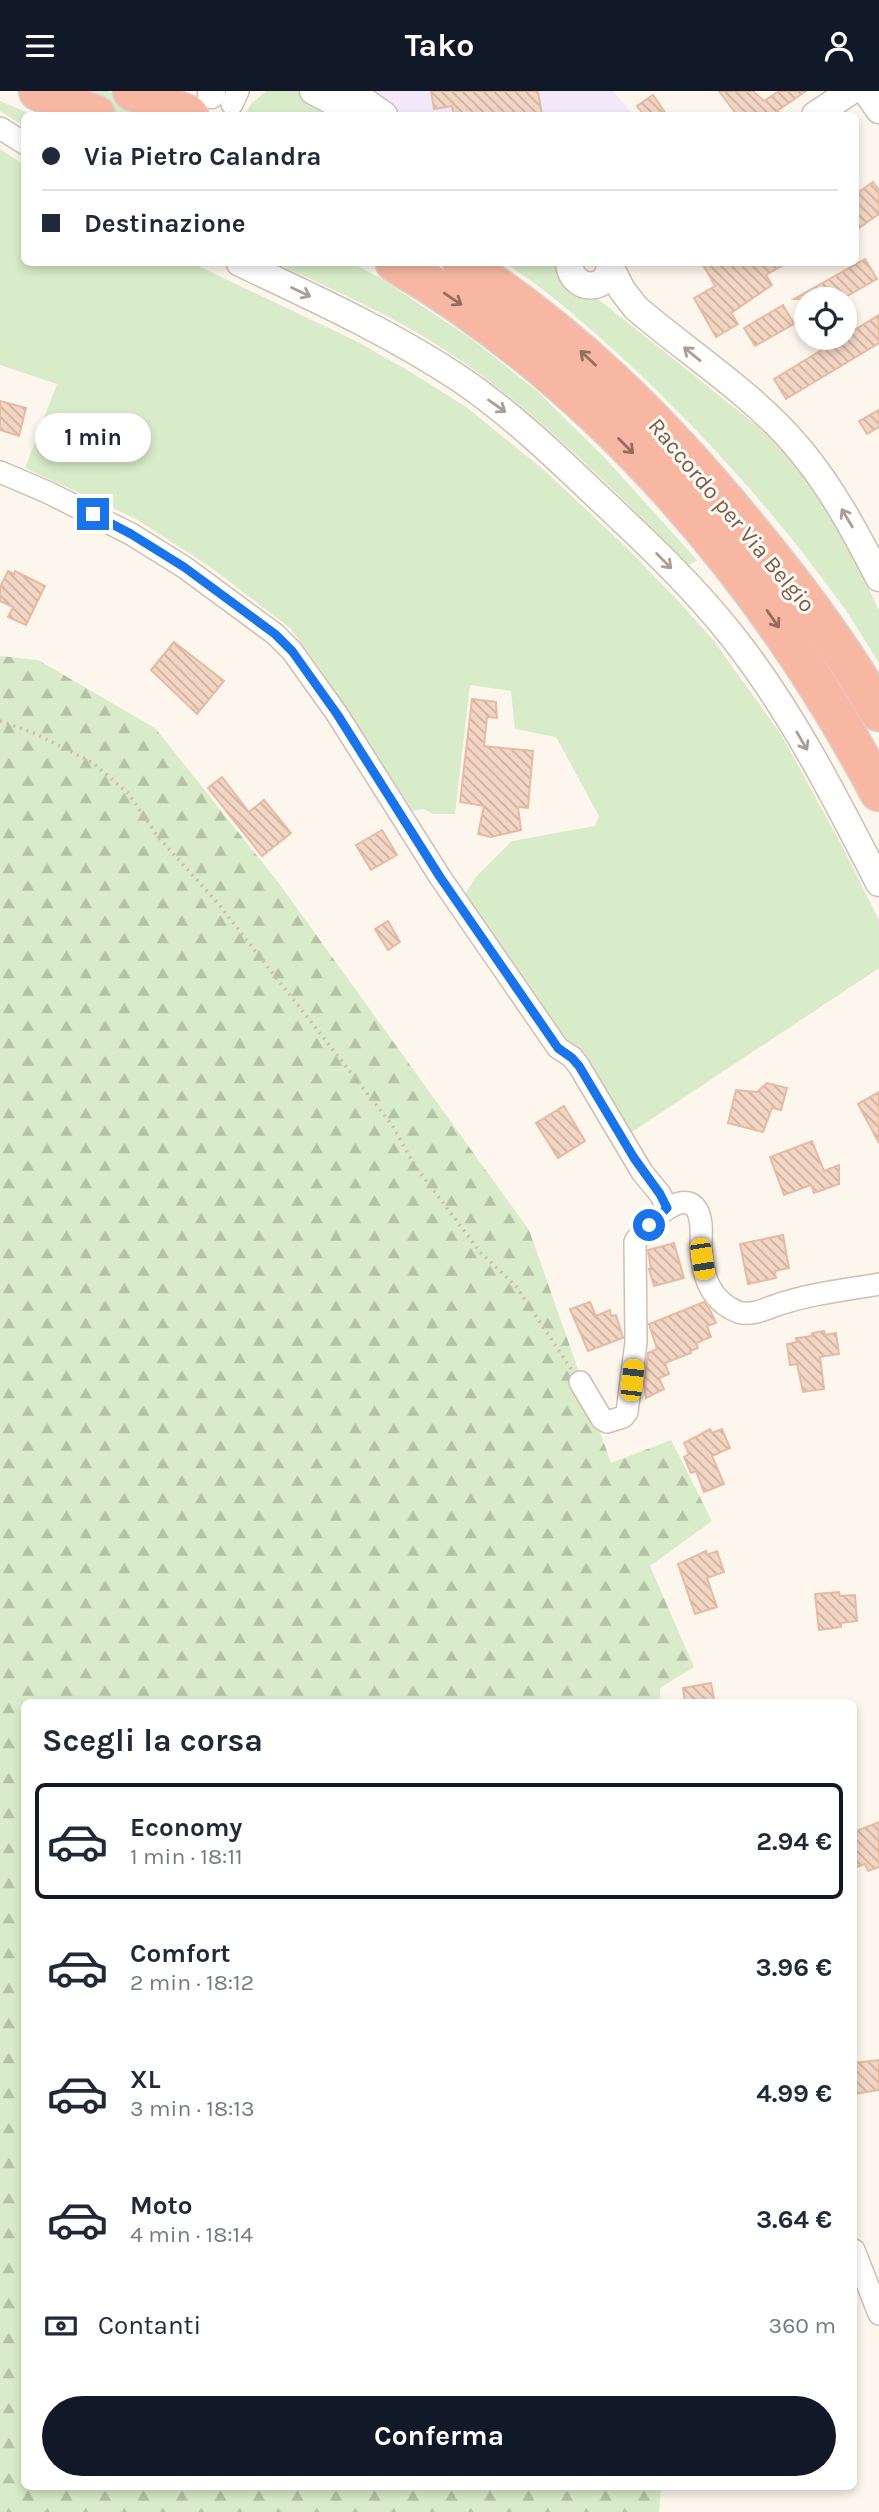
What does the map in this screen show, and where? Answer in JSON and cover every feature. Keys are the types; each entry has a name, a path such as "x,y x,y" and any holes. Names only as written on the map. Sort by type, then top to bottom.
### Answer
{"highway":[{"path":"38,91 89,112"},
{"path":"132,91 211,102"},
{"name":"Raccordo per Via Belgio","path":"400,266 458,302 556,379 600,419 687,511 771,615 879,792"},
{"name":"Raccordo per Via Belgio","path":"467,266 526,307 579,349 669,435 781,568 844,656 879,712"}],"street":[{"path":"313,91 352,112"},
{"path":"350,91 380,112"},
{"path":"820,112 851,91"},
{"path":"866,91 879,110"},
{"path":"0,128 21,141"},
{"path":"246,266 317,299 408,347 460,379 508,413 620,517 676,573 733,637 786,713 879,884"},
{"path":"568,266 574,279 586,286 604,280 610,266"},
{"path":"610,266 622,290 636,308 768,417 800,450 826,483 851,522 879,578"},
{"path":"0,473 47,492 131,534 184,567 275,634 292,651 337,714 440,877 558,1048 579,1066 636,1163 660,1194 667,1208"},
{"path":"580,1382 602,1419 607,1422 623,1417 627,1412 636,1342 635,1243 640,1234 667,1208 690,1204 696,1208 707,1284 723,1305 743,1313 879,1284"},
{"path":"857,2258 879,2314"}],"path":[{"path":"0,721 34,733 93,762 128,793 158,837 216,901 392,1125 415,1166 481,1253 516,1286 580,1382"}],"shaded area":[{"path":"366,91 613,91 630,112 395,112"}],"green space":[{"path":"65,91 108,91 159,112 116,112"},
{"path":"266,91 298,91 341,112 247,112 251,104"},
{"path":"0,101 26,112 21,112 21,124 0,111"},
{"path":"0,149 21,163 21,266 198,266 358,342 466,407 544,470 629,550 714,641 782,736 843,848 879,920 879,968 629,1134 593,1068 560,1037 465,894 476,877 512,841 595,826 599,816 556,737 515,729 511,691 470,685 455,814 432,814 424,809 413,811 319,667 290,628 213,569 136,519 25,468 57,384 0,365"},
{"path":"282,266 358,266 473,340 538,392 605,458 697,560 689,565 575,453 484,377 409,328"},
{"path":"509,266 559,268 755,424 791,460 841,530 879,610 879,663 850,616 815,569 712,447 657,390 599,336"},
{"path":"0,656 38,660 155,728 278,882 529,1230 611,1463 671,1440 712,1521 650,1566 694,1667 660,1688 660,1699 21,1699 21,2490 661,2490 659,2512 0,2512"}],"building":[{"path":"431,91 538,91 542,112 453,112 452,106 434,109"},
{"path":"719,91 753,91 764,101 779,91 806,91 778,112 735,112"},
{"path":"653,95 665,112 642,112 637,106"},
{"path":"873,182 879,190 879,214 859,228 859,192"},
{"path":"865,259 877,279 857,290 857,287 815,287 853,266 859,266 859,262"},
{"path":"704,266 782,266 766,275 772,285 731,313 738,324 716,337 694,298 715,286"},
{"path":"783,305 794,324 755,346 744,328"},
{"path":"879,315 879,343 786,399 774,379 822,350 857,350 857,328"},
{"path":"0,401 26,408 19,436 0,430"},
{"path":"879,410 879,427 867,434 859,421"},
{"path":"8,571 14,574 15,571 45,586 26,625 8,617 13,607 0,601 0,587"},
{"path":"174,642 224,681 197,714 151,670"},
{"path":"472,699 496,702 497,718 487,717 484,746 533,751 528,808 518,807 521,830 491,837 478,834 484,806 460,802"},
{"path":"222,777 249,812 264,800 291,833 262,856 208,788"},
{"path":"382,830 397,855 371,870 356,845"},
{"path":"388,921 400,942 388,950 375,929"},
{"path":"767,1083 787,1088 781,1110 772,1108 763,1132 728,1123 736,1090 757,1092"},
{"path":"879,1092 879,1143 858,1104"},
{"path":"564,1106 585,1141 558,1158 536,1123"},
{"path":"812,1141 824,1171 839,1165 839,1184 814,1193 811,1185 784,1195 770,1157"},
{"path":"783,1235 789,1268 775,1271 776,1278 748,1284 740,1244"},
{"path":"674,1243 684,1278 654,1286 649,1269 648,1250"},
{"path":"590,1302 596,1316 610,1310 611,1316 616,1315 623,1338 588,1351 570,1309"},
{"path":"704,1302 716,1323 707,1326 711,1337 696,1343 698,1348 690,1351 691,1353 665,1363 669,1374 659,1378 664,1389 646,1398 644,1383 648,1353 657,1349 649,1324"},
{"path":"824,1331 825,1335 836,1333 839,1354 820,1357 824,1389 803,1392 797,1364 790,1365 787,1344 797,1342 796,1338"},
{"path":"710,1429 712,1433 722,1429 730,1448 712,1456 724,1484 704,1492 696,1471 691,1473 684,1457 689,1454 684,1443"},
{"path":"706,1551 707,1555 717,1551 724,1572 707,1578 717,1607 695,1614 678,1564"},
{"path":"839,1592 840,1596 855,1595 857,1621 841,1623 841,1627 819,1630 815,1594"},
{"path":"711,1683 714,1699 684,1699 683,1688"},
{"path":"879,1822 879,1867 868,1871 865,1864 857,1867 857,1831"},
{"path":"879,2060 879,2090 857,2094 857,2063"}],"route":[{"path":"93,514 184,567 275,634 292,651 337,714 440,877 558,1048 579,1066 642,1171 660,1194 667,1208 649,1225"}]}
